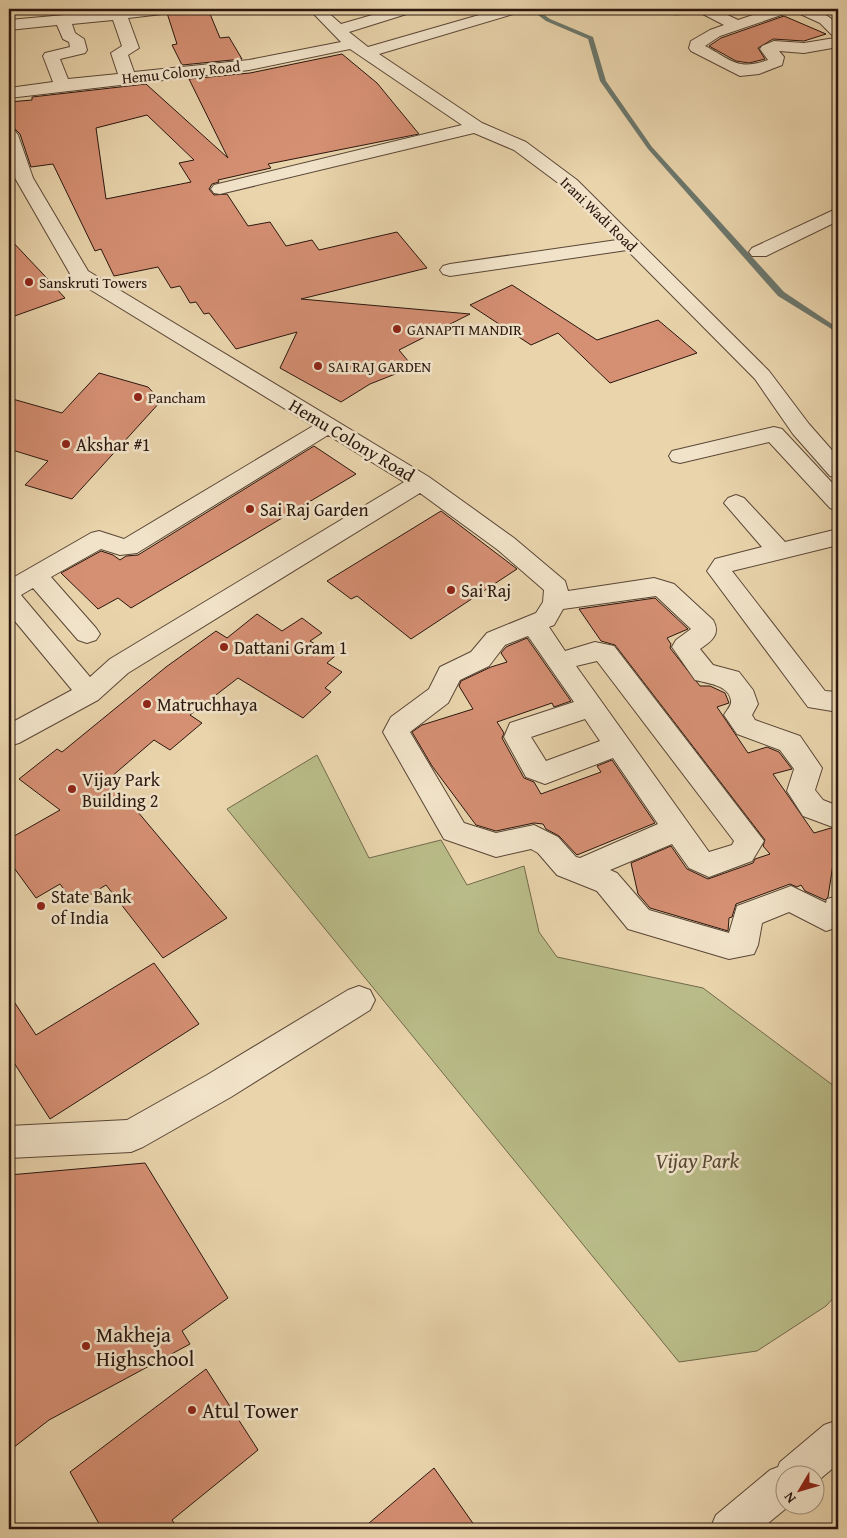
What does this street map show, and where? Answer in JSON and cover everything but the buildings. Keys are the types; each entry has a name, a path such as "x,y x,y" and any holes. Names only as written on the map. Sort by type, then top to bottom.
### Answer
{"street":[{"path":"9,25 65,25 121,19 162,9"},
{"name":"Irani Wadi Road","path":"316,9 359,49 476,127 520,146 571,184 762,375 801,429 838,471"},
{"path":"339,30 408,9"},
{"name":"Hemu Colony Road","path":"9,93 62,84 249,65 359,49 514,9"},
{"path":"671,9 682,9"},
{"path":"704,9 736,25"},
{"path":"801,9 832,19 838,34"},
{"path":"774,10 715,33 697,44 697,48 740,71 753,71 776,62 776,57 768,49 774,46 804,48 838,42"},
{"path":"121,19 131,48 119,52 127,77"},
{"path":"62,84 51,56 79,50 76,39 68,36 65,25"},
{"path":"220,189 476,127"},
{"name":"Hemu Colony Road","path":"9,135 24,178 80,275 422,482 119,666 90,693 9,736"},
{"path":"759,252 838,214"},
{"path":"450,270 631,244"},
{"path":"9,591 99,539 120,547 129,547 328,426"},
{"path":"680,456 801,429"},
{"path":"774,434 838,504"},
{"path":"422,482 506,544 556,588 555,602 545,619 496,639 480,659 449,674 446,688 431,705 400,723 396,732 454,831 496,845 534,837 548,845 567,867 581,870 607,882 639,920 729,946 743,945 748,915 791,898 826,918 834,916 838,908"},
{"path":"736,503 779,551"},
{"path":"838,537 724,565 719,571 818,700 838,702"},
{"path":"36,576 87,634"},
{"path":"555,602 654,587 665,590 704,626 703,636 685,647 704,673 730,679 744,697 745,704 737,714 746,727 790,742 808,768 801,791 813,808 838,818"},
{"path":"9,598 90,693"},
{"path":"533,624 559,662 699,860 709,865 742,853 750,841 605,653 595,651 559,662"},
{"path":"591,707 519,730 517,737 536,769 545,773 618,745"},
{"path":"581,870 677,829"},
{"path":"9,1142 131,1136 219,1086 359,1000"},
{"path":"806,1466 838,1439"},
{"path":"730,1529 774,1492"}],"green space":[{"name":"Vijay Park","path":"317,755 369,858 441,840 467,885 524,866 539,932 557,957 703,988 838,1089 838,1293 826,1306 757,1351 679,1362 227,809"}],"waterway":[{"path":"533,9 548,20 591,38 603,81 650,148 781,294 838,331"}],"place":[{"name":"Sanskruti Towers","path":"29,282"},
{"name":"GANAPTI MANDIR","path":"397,329"},
{"name":"SAI RAJ GARDEN","path":"318,366"},
{"name":"Pancham","path":"138,397"},
{"name":"Akshar #1","path":"66,444"},
{"name":"Sai Raj Garden","path":"250,509"},
{"name":"Sai Raj","path":"451,590"},
{"name":"Dattani Gram 1","path":"224,647"},
{"name":"Matruchhaya","path":"147,704"},
{"name":"Vijay Park Building 2","path":"72,789"},
{"name":"State Bank of India","path":"41,906"},
{"name":"Makheja Highschool","path":"86,1346"},
{"name":"Atul Tower","path":"192,1410"}]}
